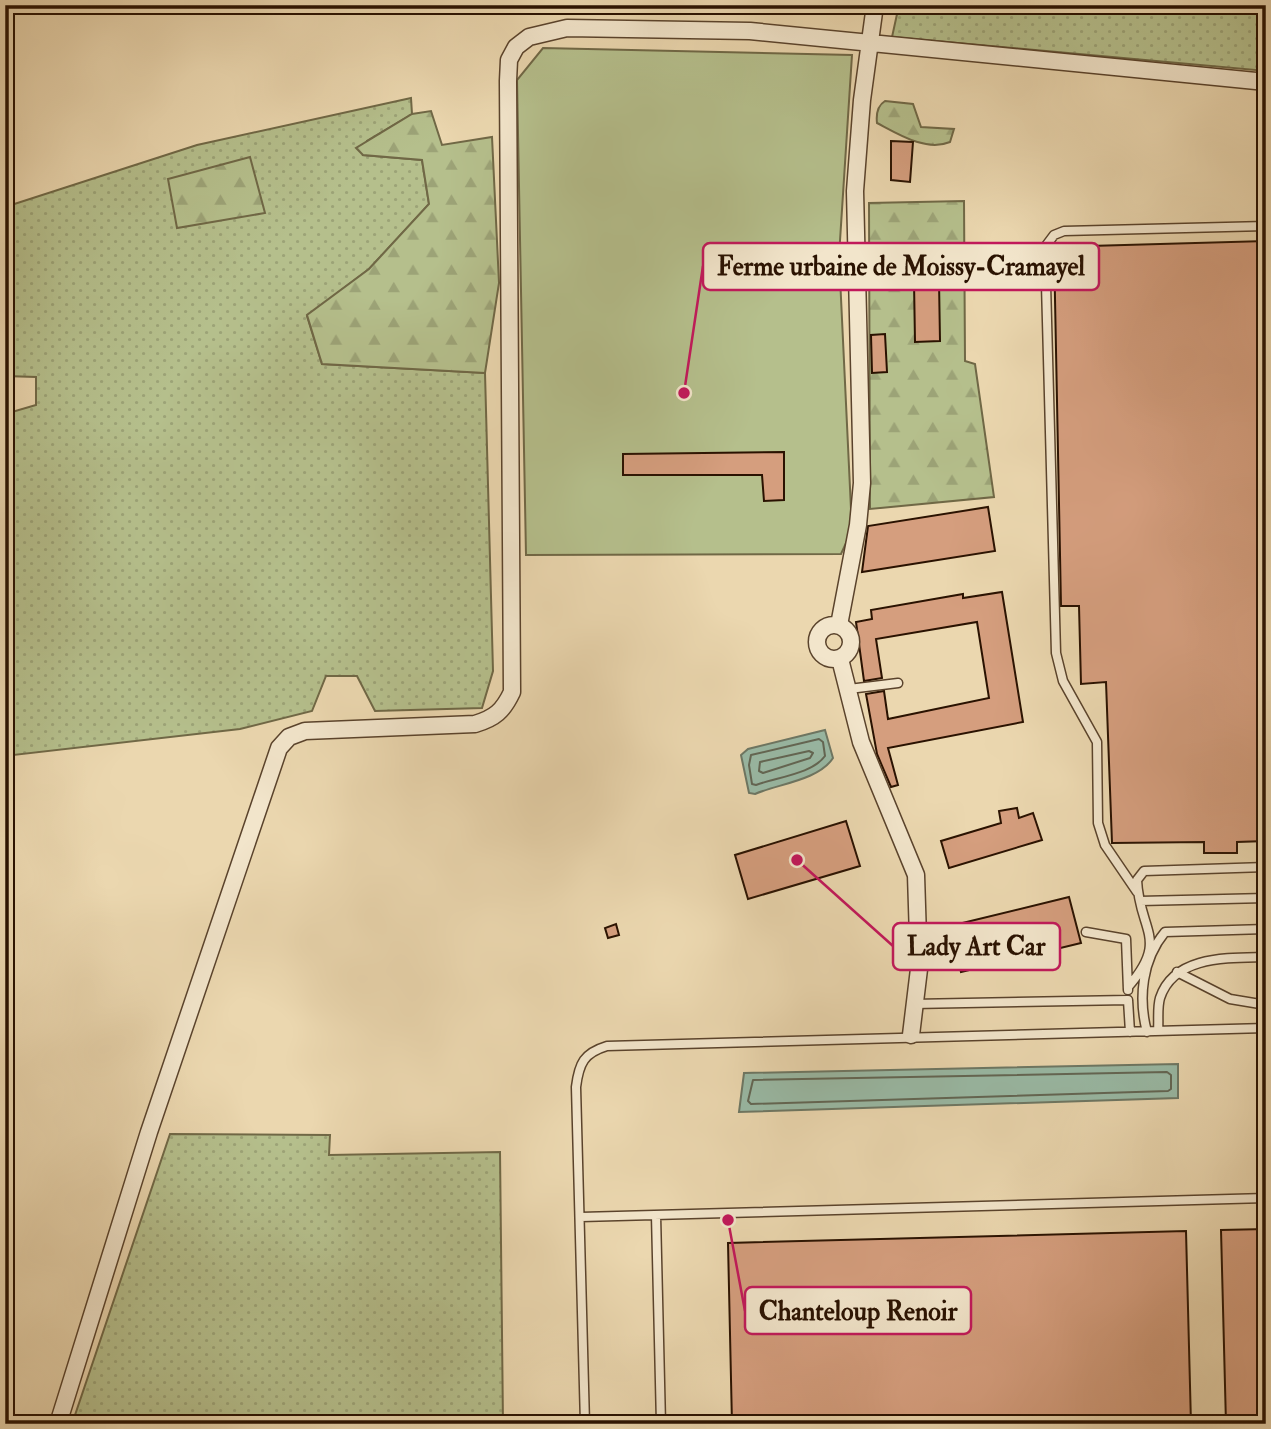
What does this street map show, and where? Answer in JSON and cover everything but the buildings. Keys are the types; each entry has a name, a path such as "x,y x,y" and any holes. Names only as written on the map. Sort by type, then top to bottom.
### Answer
{"street":[{"path":"839,625 858,524 862,483 855,191 862,100 875,5"},
{"path":"58,1424 149,1132 279,748 289,737 305,731 475,724 493,718 505,707 512,692 508,81 509,60 516,47 529,37 567,28 750,32 1266,82"},
{"path":"839,625 847,630 852,639 848,653 840,659 823,656 817,640 824,628 839,625"},
{"path":"840,659 861,742 916,875 919,969 911,1035"}],"lane":[{"path":"1139,897 1105,845 1098,823 1097,742 1063,681 1056,653 1045,247 1054,235 1064,231 1266,226"},
{"path":"849,689 898,683"},
{"path":"1128,987 1144,969 1151,946 1137,880 1151,869 1266,867"},
{"path":"1139,897 1266,898"},
{"path":"1147,1032 1141,1011 1142,982 1159,940 1166,932 1266,929"},
{"path":"1086,932 1126,939 1130,1032"},
{"path":"1158,1031 1159,1001 1166,984 1177,972 1223,958 1266,957"},
{"path":"1177,972 1230,999 1266,1005"},
{"path":"913,1004 1128,1000"},
{"path":"585,1424 576,1087 583,1058 593,1051 607,1046 911,1035 1266,1028"},
{"path":"581,1217 1266,1198"},
{"path":"656,1214 661,1424"}],"green space":[{"path":"899,5 1266,5 1266,71 892,37"},
{"path":"543,48 852,55 839,256 852,530 841,554 526,555 517,80"},
{"path":"411,98 412,114 367,141 363,155 422,160 429,204 369,269 307,316 322,364 485,373 493,671 482,708 375,711 357,676 326,676 312,711 240,729 5,756 5,414 36,405 36,377 5,376 5,207 197,145"},
{"path":"885,101 913,104 921,127 954,129 950,142 941,145 922,143 877,123 878,110"},
{"path":"431,111 442,145 492,137 499,283 485,373 322,364 307,315 369,269 429,204 422,160 363,155 356,148 412,114"},
{"path":"250,157 265,213 177,228 168,179"},
{"path":"964,201 965,361 975,364 994,497 870,509 869,203"},
{"path":"170,1134 330,1135 329,1155 500,1152 503,1424 72,1424"}],"water":[{"path":"825,730 833,758 827,765 818,772 797,780 755,794 749,793 741,755 748,749"},
{"path":"1178,1064 1178,1098 739,1112 744,1073"}],"place":[{"name":"Ferme urbaine de Moissy-Cramayel","path":"684,393"},
{"name":"Lady Art Car","path":"797,860"},
{"name":"Chanteloup Renoir","path":"728,1220"}]}
